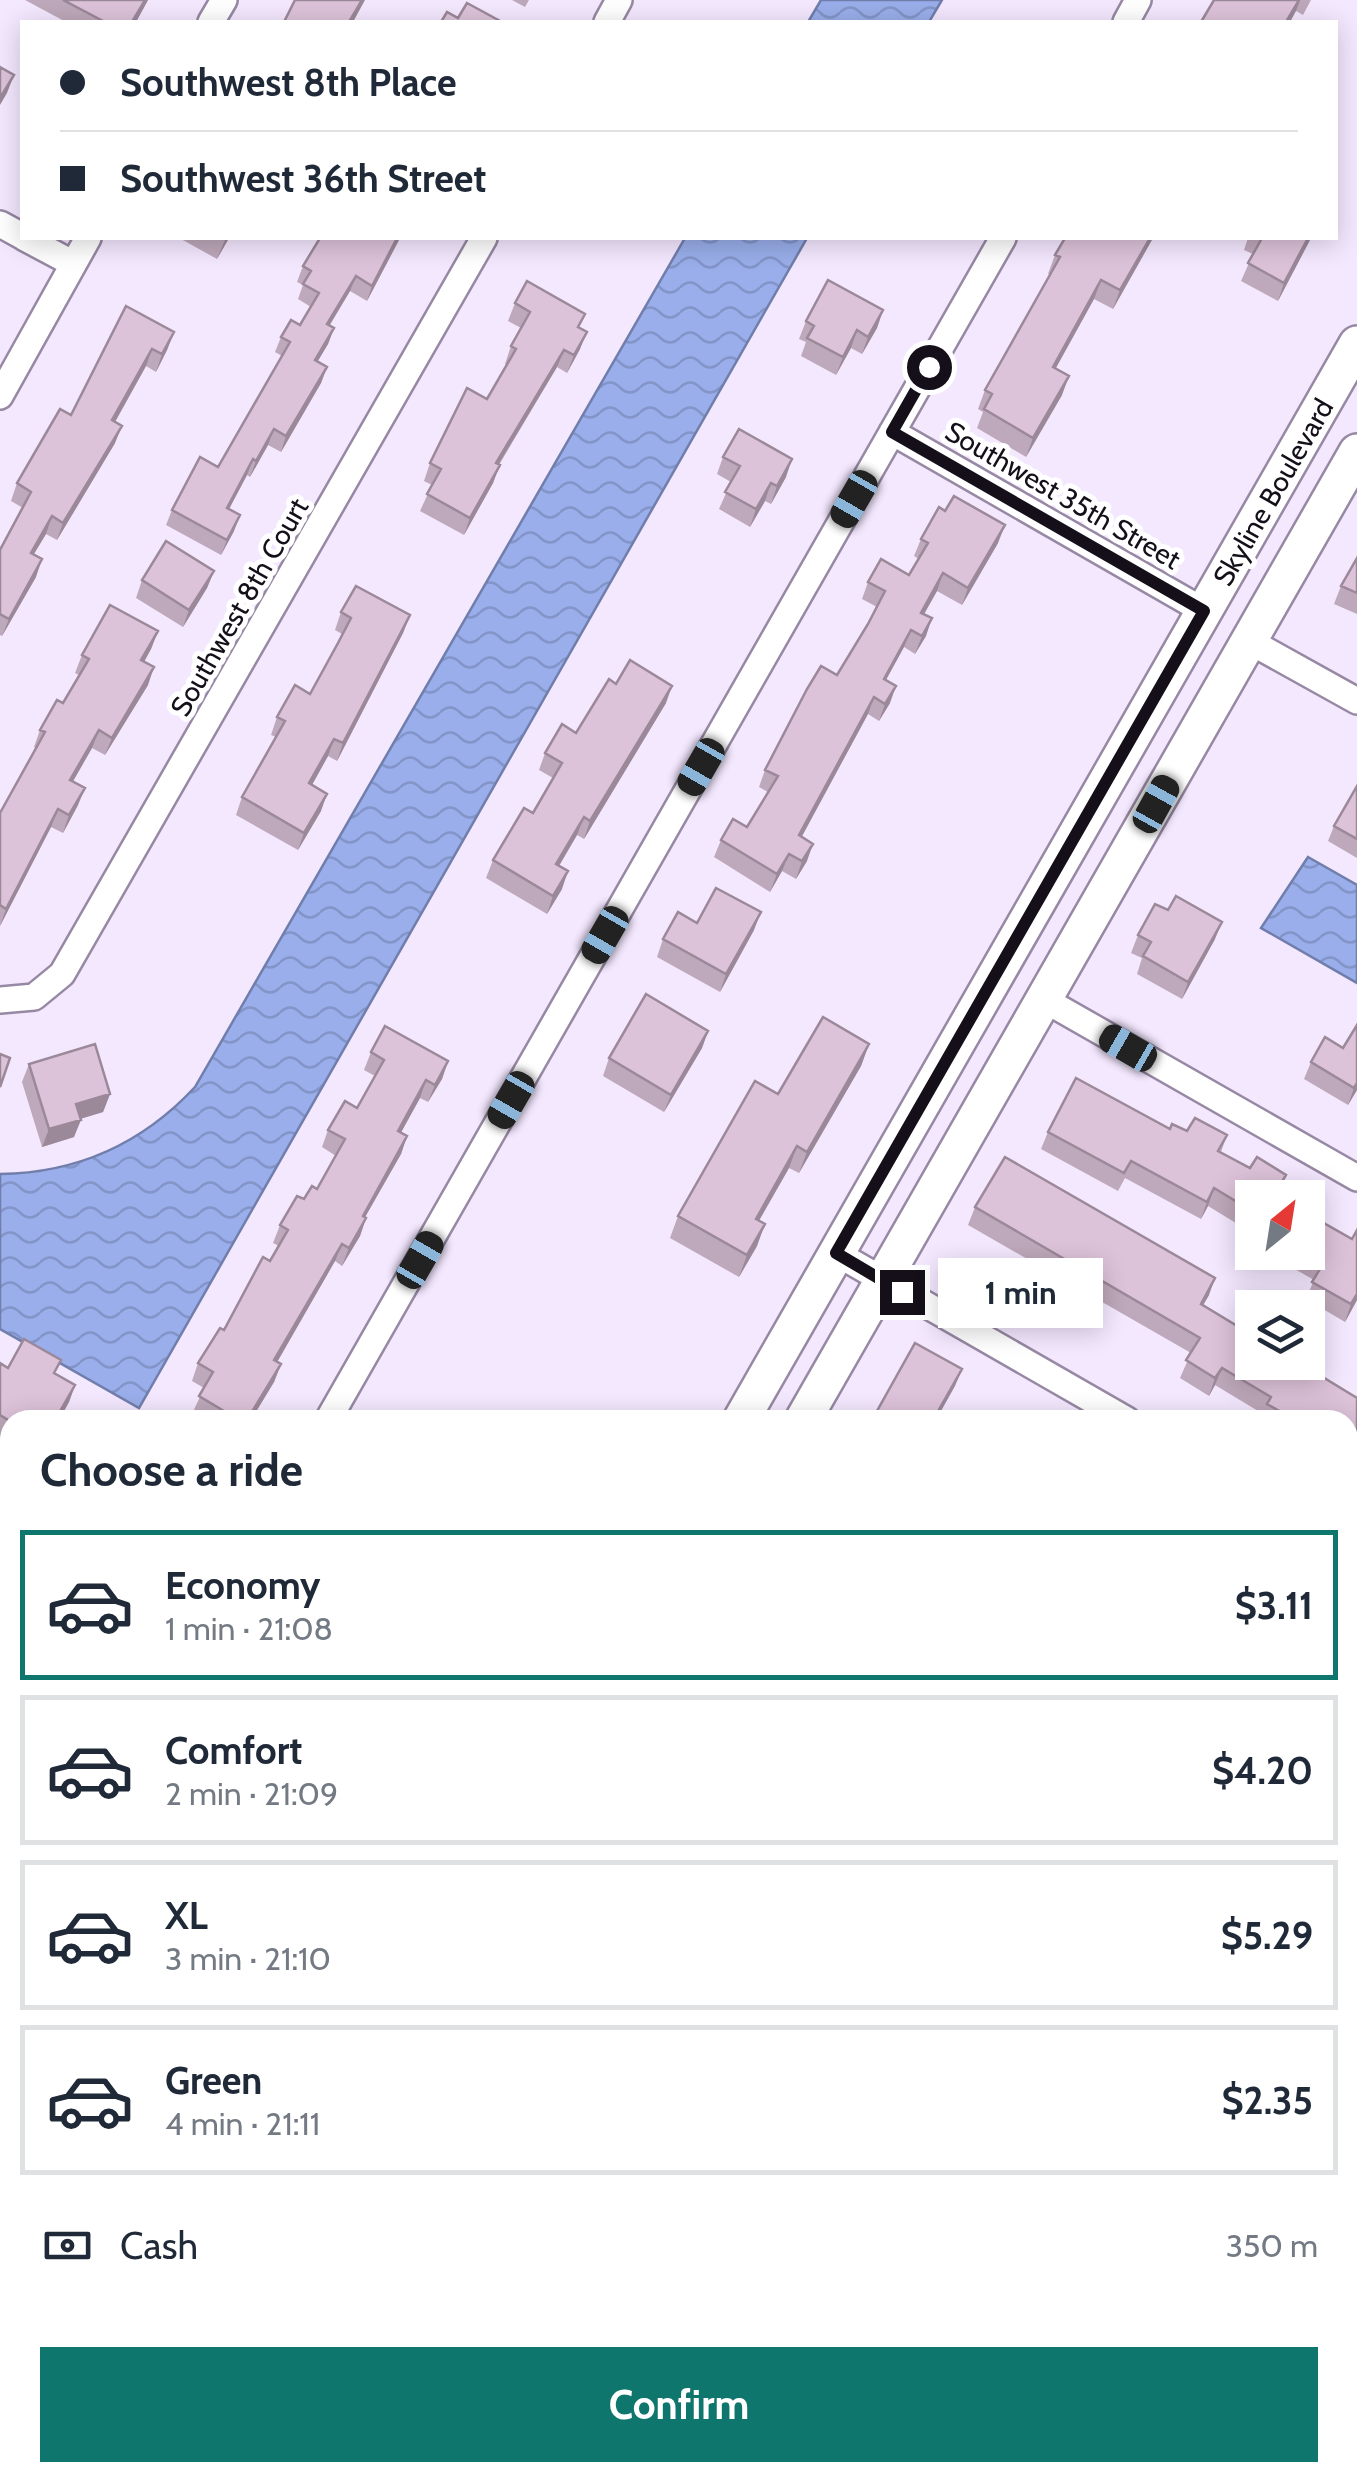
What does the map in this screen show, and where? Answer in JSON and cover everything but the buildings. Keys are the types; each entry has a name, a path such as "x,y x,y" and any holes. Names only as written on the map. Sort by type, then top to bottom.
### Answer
{"street":[{"path":"30,240 72,263"},
{"path":"0,396 87,240"},
{"name":"Southwest 8th Court","path":"0,1000 34,997 62,974 483,240"},
{"path":"334,1410 1002,240"},
{"name":"Skyline Boulevard","path":"746,1410 1357,344"},
{"name":"Southwest 35th Street","path":"892,432 1204,611"},
{"name":"Skyline Boulevard","path":"810,1410 1357,452"},
{"path":"1204,611 1249,641 1357,701"},
{"path":"1045,1000 1357,1178"},
{"path":"836,1253 1109,1410"}],"water":[{"path":"821,0 942,0 930,20 809,20"},
{"path":"684,240 806,240 139,1408 0,1329 0,1174 56,1168 106,1152 153,1125 195,1087"},
{"path":"1308,857 1357,885 1357,983 1261,928"}],"route":[{"path":"902,1292 836,1253 1204,611 892,432 929,367"}]}
